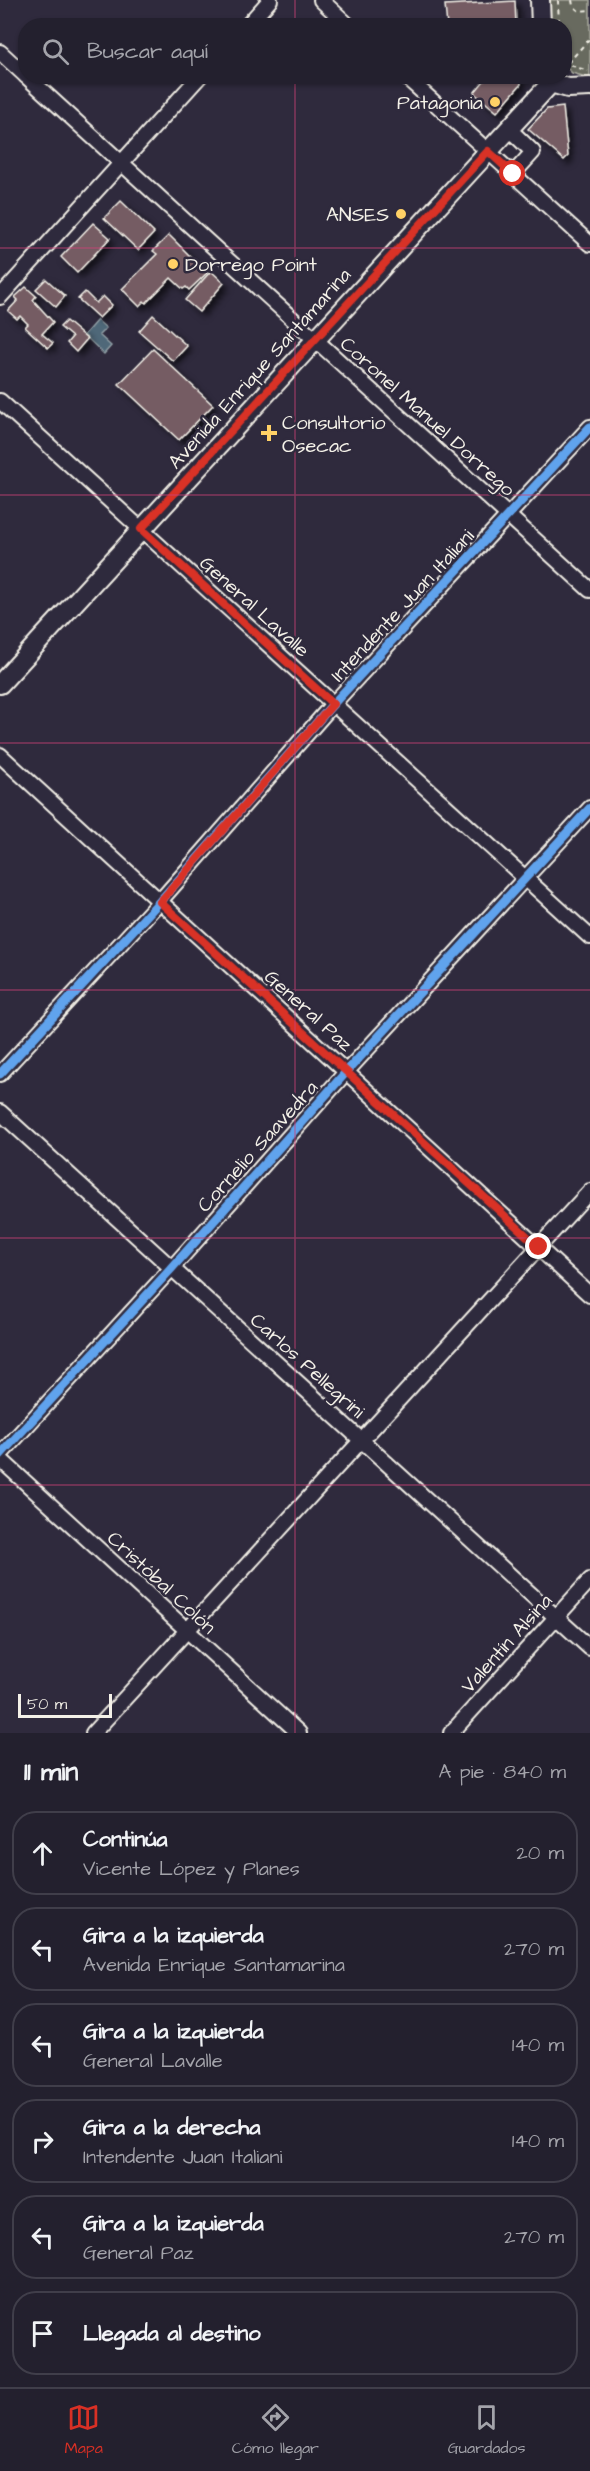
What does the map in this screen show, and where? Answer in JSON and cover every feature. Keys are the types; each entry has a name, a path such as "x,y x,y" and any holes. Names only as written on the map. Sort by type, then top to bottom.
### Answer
{"main road":[{"path":"540,0 541,18"},
{"name":"Avenida Enrique Santamarina","path":"0,684 488,151 546,84"},
{"path":"559,84 568,88 590,87"}],"street":[{"path":"254,18 270,0"},
{"path":"321,0 341,18"},
{"name":"Coronel Manuel Dorrego","path":"0,52 18,69"},
{"name":"Coronel Manuel Dorrego","path":"35,84 590,590"},
{"path":"0,297 193,84"},
{"path":"414,84 590,244"},
{"path":"508,128 533,152 513,174"},
{"name":"General Lavalle","path":"0,400 590,937"},
{"name":"Intendente Juan Italiani","path":"0,1074 160,902 333,704 590,428"},
{"name":"General Paz","path":"0,755 590,1295"},
{"name":"Cornelio Saavedra","path":"0,1457 347,1071 590,808"},
{"name":"Carlos Pellegrini","path":"0,1112 590,1648"},
{"path":"93,1733 590,1191"},
{"name":"Cristóbal Colón","path":"0,1457 299,1733"},
{"name":"Valentín Alsina","path":"451,1733 590,1580"}],"path":[{"path":"558,0 559,18"},
{"path":"572,0 573,6 579,11 590,10"},
{"path":"572,58 590,38"},
{"path":"572,65 581,70 590,71"}],"shaded area":[{"path":"549,0 590,0 590,78 572,73 572,18 550,18"}],"water":[{"path":"97,320 106,328 99,335 111,346 104,354 84,335"}],"building":[{"path":"515,1 516,18 446,18 445,5"},
{"name":"Patagonia","path":"481,84 521,84 497,112 474,93"},
{"path":"563,107 568,156 564,160 528,129 547,109"},
{"path":"121,201 154,233 138,250 104,218"},
{"path":"93,223 110,238 77,273 61,257"},
{"name":"Dorrego Point","path":"169,235 207,273 189,290 186,287 183,289 171,278 146,303 144,301 139,306 122,289 157,254 153,251"},
{"path":"211,271 224,283 199,312 185,300"},
{"path":"46,279 65,296 56,307 36,289"},
{"path":"26,287 36,296 33,300 53,322 42,334 53,343 48,348 25,327 28,324 20,316 17,319 8,311 18,300 15,297"},
{"path":"85,292 96,303 103,296 112,305 99,318 78,299"},
{"name":"Dorrego Point","path":"153,315 187,346 173,361 139,331"},
{"path":"66,321 87,339 76,352 67,343 72,337 60,327"},
{"path":"153,349 213,405 179,440 119,384"}],"cycle path":[{"path":"0,1074 160,901 333,704 590,427"},
{"path":"0,1455 171,1269 347,1071 590,808"}],"place":[{"name":"Patagonia","path":"495,102"},
{"name":"ANSES","path":"401,214"},
{"name":"Dorrego Point","path":"173,264"},
{"name":"Consultorio Osecac","path":"269,433"}],"route":[{"path":"513,174 488,151 141,529 333,704 160,902 539,1247"}]}
